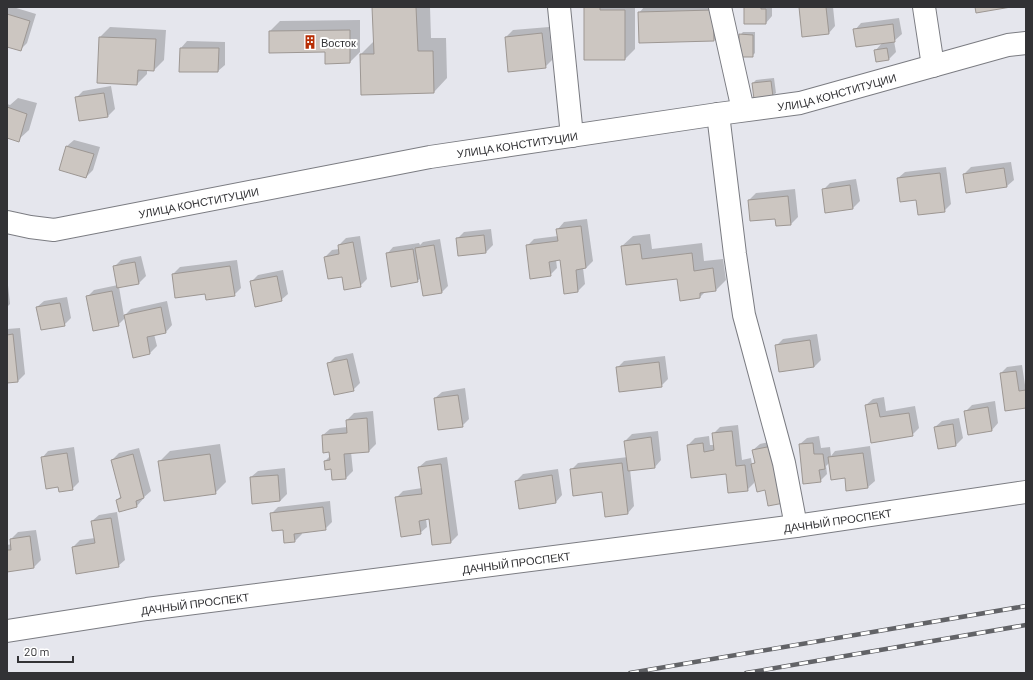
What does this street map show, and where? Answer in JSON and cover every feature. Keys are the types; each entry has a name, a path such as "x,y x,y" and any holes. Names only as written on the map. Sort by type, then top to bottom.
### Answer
{"street":[{"path":"559,7 572,136"},
{"path":"720,7 743,110"},
{"path":"924,7 933,66"},
{"name":"УЛИЦА КОНСТИТУЦИИ","path":"10,227 54,230 430,157 743,110 800,103 1008,45 1026,43"},
{"path":"718,114 744,315 784,463 796,526"},
{"name":"ДАЧНЫЙ ПРОСПЕКТ","path":"7,631 147,609 796,526 1026,492"}],"building":[{"path":"372,7 416,7 418,51 433,51 434,93 361,95 360,54 374,54"},
{"path":"584,7 600,7 600,10 625,10 625,60 584,60"},
{"path":"744,7 761,7 761,9 766,9 766,24 744,24"},
{"path":"799,7 826,7 829,34 802,37"},
{"path":"975,7 1011,7 976,13"},
{"path":"713,10 714,41 639,43 638,12"},
{"path":"7,14 30,21 21,51 7,47"},
{"path":"893,24 895,42 856,47 853,29"},
{"name":"Восток","path":"350,30 350,63 325,64 325,52 269,53 269,31"},
{"path":"542,33 546,68 508,72 505,37"},
{"path":"739,34 753,35 753,57 739,57"},
{"path":"99,37 156,39 154,71 138,70 137,85 97,83"},
{"path":"180,48 219,48 218,72 179,72"},
{"path":"887,48 889,60 876,62 874,50"},
{"path":"771,81 773,97 754,99 752,83"},
{"path":"104,93 108,117 79,121 75,97"},
{"path":"7,107 27,114 19,142 7,138"},
{"path":"66,146 94,154 86,178 59,170"},
{"path":"1004,168 1007,187 966,193 963,174"},
{"path":"940,173 945,212 918,215 916,200 900,202 897,178"},
{"path":"850,185 853,209 825,213 822,189"},
{"path":"788,196 791,225 776,226 775,219 750,221 748,200"},
{"path":"581,226 586,268 576,270 578,292 564,294 560,260 549,262 551,276 530,279 526,245 558,241 556,229"},
{"path":"484,235 486,253 458,256 456,238"},
{"path":"353,242 361,287 344,290 342,277 328,279 324,257 339,254 338,245"},
{"path":"640,244 642,259 692,253 694,271 713,268 716,291 700,293 700,298 680,301 677,279 626,285 621,246"},
{"path":"434,245 442,293 423,296 415,248"},
{"path":"413,249 418,282 391,287 386,253"},
{"path":"135,262 139,284 117,288 113,266"},
{"path":"230,266 235,296 206,300 205,294 175,298 172,274"},
{"path":"277,276 282,301 255,307 250,281"},
{"path":"112,291 119,326 93,331 86,296"},
{"path":"60,303 65,326 41,330 36,307"},
{"path":"161,307 166,333 147,337 150,354 133,358 124,315"},
{"path":"13,334 18,382 7,383 7,335"},
{"path":"810,340 814,367 779,372 775,345"},
{"path":"347,359 354,391 334,395 327,363"},
{"path":"659,362 662,387 619,392 616,367"},
{"path":"1016,371 1019,391 1026,390 1026,408 1005,411 1000,373"},
{"path":"458,395 463,427 438,430 434,398"},
{"path":"877,403 880,417 909,413 913,436 871,443 865,405"},
{"path":"988,407 992,431 968,435 964,411"},
{"path":"367,418 369,452 344,454 346,479 332,480 331,469 325,470 324,461 330,460 329,452 323,453 322,435 347,433 346,420"},
{"path":"953,424 956,446 938,449 934,427"},
{"path":"732,431 736,466 745,465 748,491 728,493 726,474 691,478 687,445 703,443 704,452 714,450 712,433"},
{"path":"651,437 655,468 628,471 624,441"},
{"path":"813,443 814,454 823,454 825,469 819,470 821,482 803,484 799,444"},
{"path":"772,446 784,503 768,506 765,490 757,492 751,464 755,463 752,450"},
{"path":"67,453 73,490 59,492 58,487 46,489 41,457"},
{"path":"863,453 868,488 846,491 845,478 831,480 828,457"},
{"path":"133,454 144,498 136,501 137,507 119,512 116,500 121,498 111,460"},
{"path":"210,454 216,494 164,501 158,461"},
{"path":"622,463 628,514 605,517 602,492 573,496 570,469"},
{"path":"441,464 451,543 432,545 429,519 419,521 421,534 401,537 395,497 422,494 418,467"},
{"path":"278,475 280,501 252,504 250,477"},
{"path":"552,475 556,503 519,509 515,481"},
{"path":"323,507 326,530 294,534 295,542 284,543 283,530 272,531 270,513"},
{"path":"111,518 119,567 76,574 72,547 95,543 91,521"},
{"path":"30,536 34,568 7,572 7,550 11,550 10,539"}],"railway":[{"path":"630,673 1026,606"},
{"path":"746,673 1026,625"}],"place":[{"name":"Восток","path":"310,42"}]}
